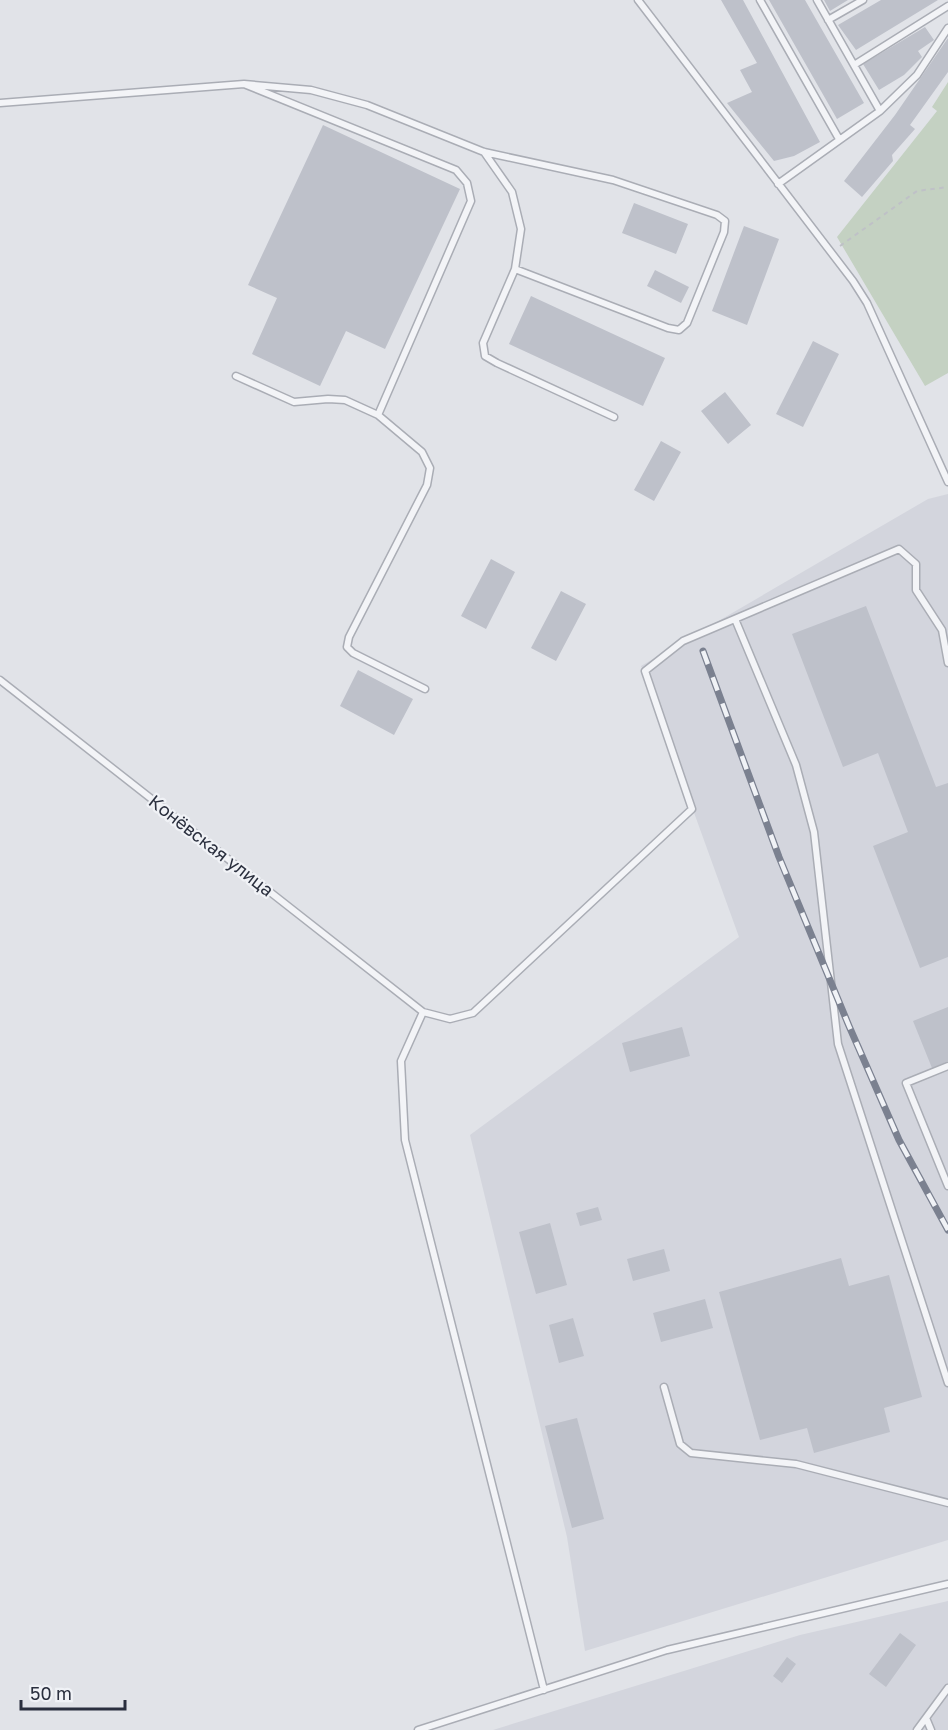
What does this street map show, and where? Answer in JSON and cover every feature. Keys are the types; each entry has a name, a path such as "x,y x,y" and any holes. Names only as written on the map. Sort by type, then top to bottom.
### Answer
{"lane":[{"path":"638,0 853,281 867,303 948,482"},
{"path":"760,0 839,139"},
{"path":"817,0 880,111"},
{"path":"828,20 863,0"},
{"path":"854,64 948,6"},
{"path":"778,184 880,111 917,75 948,28"},
{"path":"0,103 244,84 311,90 367,105 484,152 613,180 717,215 725,221 723,232 687,322 679,330 668,328 515,269"},
{"path":"244,84 456,170 466,183 471,201 378,416"},
{"path":"484,152 512,192 521,229 515,269 483,343 485,356 614,417"},
{"path":"236,376 294,402 345,400 378,416 422,452 430,468 427,485 349,637 347,647 353,653 426,689"},
{"path":"544,1690 405,1140 401,1060 423,1012 450,1019 473,1013 692,809 645,671 683,641 899,549 916,564 916,590 942,630 948,663"},
{"path":"735,619 796,765 814,832 838,1044 948,1383"},
{"name":"Конёвская улица","path":"0,680 423,1012"},
{"path":"948,1066 906,1083 948,1186"},
{"path":"664,1387 680,1443 691,1453 796,1464 948,1503"},
{"path":"418,1730 667,1650 939,1584 948,1584"},
{"path":"917,1730 948,1688"},
{"path":"926,1718 931,1730"}],"path":[{"path":"831,252 916,191 948,187"}],"shaded area":[{"path":"948,494 948,1540 585,1651 567,1537 470,1135 739,937 641,666 928,499"},
{"path":"948,1601 948,1730 493,1730 800,1635"}],"green space":[{"path":"948,82 948,373 925,386 837,237 937,111 932,107"}],"building":[{"path":"721,0 743,0 820,142 794,156 774,161 727,103 752,92 740,70 757,63"},
{"path":"769,0 805,0 864,103 837,119"},
{"path":"824,0 848,0 830,11"},
{"path":"881,0 938,0 856,50 838,25"},
{"path":"925,27 934,40 918,51 922,57 904,75 879,90 863,64"},
{"path":"948,38 948,72 910,125 915,129 892,155 893,161 862,197 844,181 895,115"},
{"path":"323,125 460,189 385,349 346,331 320,386 252,354 277,298 248,285"},
{"path":"634,203 688,224 676,254 622,233"},
{"path":"744,226 779,239 747,325 712,311"},
{"path":"655,270 689,287 681,303 647,286"},
{"path":"531,296 665,358 643,406 509,344"},
{"path":"813,341 839,354 803,427 776,414"},
{"path":"725,392 751,425 728,444 701,411"},
{"path":"661,441 681,452 654,501 634,490"},
{"path":"491,559 515,572 486,629 461,616"},
{"path":"561,591 586,604 556,661 531,648"},
{"path":"866,606 936,787 948,783 948,957 920,968 873,846 908,832 878,753 843,767 792,634"},
{"path":"358,670 413,699 394,735 340,706"},
{"path":"948,1007 948,1061 932,1068 913,1021"},
{"path":"682,1027 690,1056 630,1072 622,1043"},
{"path":"598,1207 602,1220 580,1226 576,1213"},
{"path":"550,1223 567,1285 536,1294 519,1232"},
{"path":"664,1249 670,1271 633,1281 627,1259"},
{"path":"841,1258 849,1286 889,1275 922,1397 884,1408 890,1432 814,1453 807,1428 760,1440 719,1292"},
{"path":"705,1299 713,1328 661,1342 653,1313"},
{"path":"573,1318 584,1356 559,1363 549,1325"},
{"path":"577,1418 604,1519 572,1528 545,1426"},
{"path":"900,1633 916,1645 886,1687 869,1674"},
{"path":"787,1657 796,1664 782,1683 773,1676"}],"railway":[{"path":"703,651 779,857 849,1026 899,1140 948,1230"}]}
